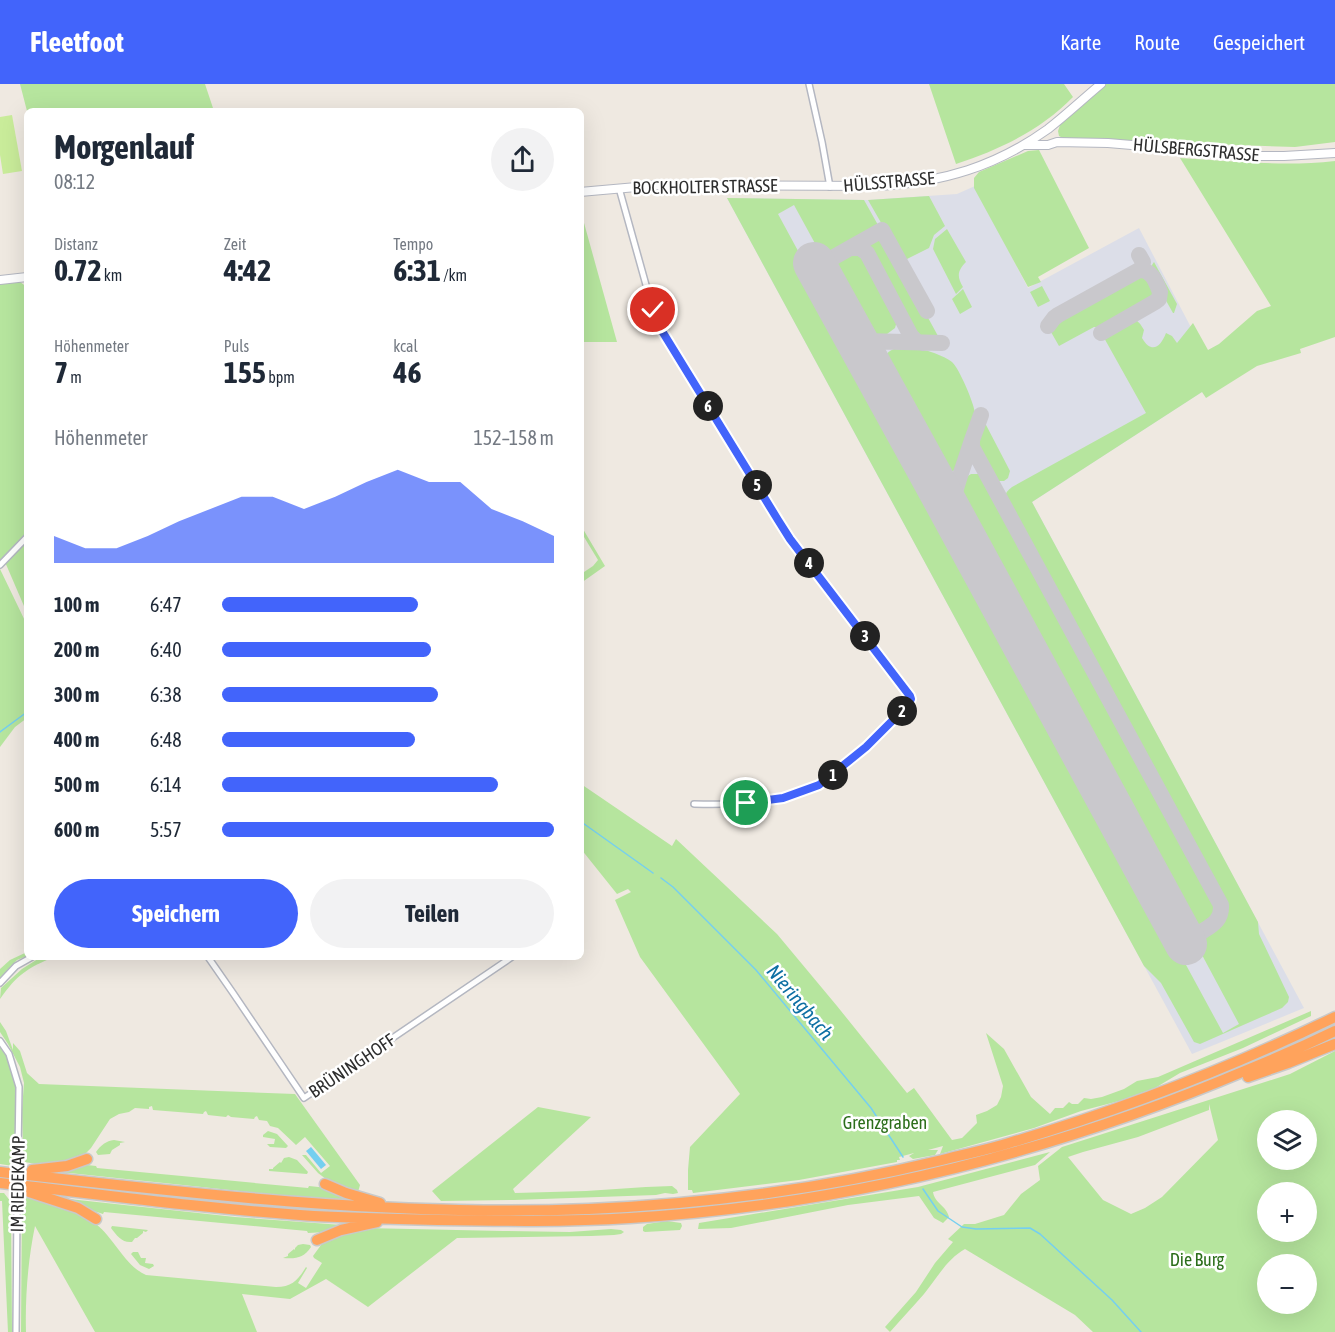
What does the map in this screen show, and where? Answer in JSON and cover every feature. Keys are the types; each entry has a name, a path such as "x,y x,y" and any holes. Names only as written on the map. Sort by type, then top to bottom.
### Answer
{"highway":[{"path":"2,1178 351,1206 500,1211 670,1204 756,1194 892,1172 1006,1144 1134,1102 1204,1076 1335,1017"},
{"path":"2,1178 217,1208 315,1216 506,1221 628,1218 735,1209 866,1189 1009,1154 1114,1122 1213,1085 1335,1031"},
{"path":"1213,1085 1246,1078 1335,1044"},
{"path":"2,1178 68,1166 87,1159"},
{"path":"2,1178 78,1208 96,1220"},
{"path":"325,1184 346,1193 400,1208"},
{"path":"317,1240 341,1230 392,1218"}],"street":[{"path":"809,84 830,187"},
{"name":"HÜLSSTRASSE","path":"830,187 888,186 934,180 987,164 1024,145 1047,129 1101,84"},
{"path":"1047,129 1057,142"},
{"name":"HÜLSBERGSTRASSE","path":"1024,145 1048,145 1057,142 1108,143 1261,156 1335,153"},
{"name":"BOCKHOLTER STRASSE","path":"584,192 659,185 830,187"},
{"path":"619,188 653,310 662,331 790,539 911,699 907,706 873,740 819,785 783,798 728,805 694,804"},
{"path":"0,280 24,277"},
{"path":"0,565 24,540"},
{"path":"0,983 16,966 27,960"},
{"name":"BRÜNINGHOFF","path":"210,960 304,1098 508,960"},
{"name":"IM RIEDEKAMP","path":"0,1041 9,1054 19,1087 16,1332"}],"shaded area":[{"path":"975,186 1028,288 1139,228 1219,381 1032,502 1304,1008 1192,1054 727,198 868,200 957,194"}],"green space":[{"path":"20,84 205,84 213,108 26,108"},
{"path":"929,84 1064,84 1073,97 1061,109 1019,138 956,164"},
{"path":"1106,84 1335,84 1335,142 1295,147 1065,139 1059,136 1060,125"},
{"path":"12,115 22,171 3,174 0,155 0,117"},
{"path":"1039,150 1089,248 1038,277 1041,282 1028,287 974,188 974,178 979,172 1028,151"},
{"path":"1180,158 1277,163 1335,161 1335,337 1300,349 1301,353 1257,366 1206,398 1202,392 1032,502 1258,922 1259,934 1289,997 1288,1002 1282,1008 1200,1044 1194,1042 1161,983 1144,966 727,198 864,200 878,228 823,258 794,205 778,214 1223,1033 1239,1024 1194,940 1221,921 1224,915 1223,900 1005,499 1006,493 1012,487 1146,413 1103,336 1133,319 1144,330 1142,338 1146,343 1156,347 1162,342 1166,333 1172,336 1177,343 1193,323 1208,350 1219,344 1257,311 1271,306"},
{"path":"929,196 945,226 934,235 929,248 903,261 868,200"},
{"path":"584,223 617,342 584,342"},
{"path":"947,229 966,262 959,274 963,287 956,294 933,249 935,239"},
{"path":"879,235 884,237 938,336 920,335 912,330 867,246 868,242"},
{"path":"854,252 863,255 866,259 896,314 895,328 887,334 865,333 833,277 831,272 834,261"},
{"path":"1154,262 1177,304 1174,313 1164,297 1163,289 1153,269"},
{"path":"1140,276 1147,277 1155,289 1156,295 1153,299 1099,329 1094,327 1059,346 1051,332 1058,321"},
{"path":"20,282 24,285 24,535 0,562 0,283"},
{"path":"1042,286 1050,301 1038,307 1030,292"},
{"path":"963,289 972,307 960,314 952,299"},
{"path":"894,349 922,350 939,355 952,362 962,378 972,402 975,418 964,456 959,466 952,471 938,470 883,368 885,356"},
{"path":"982,422 985,423 1010,471 1008,478 1004,481 994,479 976,446"},
{"path":"971,474 979,474 987,481 1215,899 1216,914 1208,925 1195,927 1188,925 1182,919 957,505 960,487 964,479"},
{"path":"584,531 605,566 584,581 584,572 598,560 584,537"},
{"path":"24,543 24,606 5,562"},
{"path":"0,569 24,619 24,720 15,727 0,747"},
{"name":"Grenzgraben","path":"584,786 672,846 676,839 777,934 907,1093 914,1088 952,1140 962,1138 977,1123 976,1115 997,1105 1001,1097 1003,1086 986,1033 1004,1049 1031,1097 1050,1114 1055,1108 1063,1108 1069,1102 1078,1104 1084,1098 1102,1097 1124,1089 1137,1081 1158,1077 1311,1011 1311,1016 1243,1048 1180,1073 1155,1088 1034,1128 940,1154 943,1146 928,1150 938,1150 935,1155 913,1159 909,1156 914,1153 899,1157 900,1160 897,1162 799,1180 693,1193 692,1190 688,1190 690,1147 740,1094 640,957 615,900 631,892 628,889 617,894 584,853"},
{"path":"24,953 24,957 17,960 0,978 0,969 10,960"},
{"path":"36,960 48,960 23,973 0,999 1,988 22,969"},
{"path":"0,1022 13,1050 13,1043 20,1051 27,1073 39,1084 295,1094 360,1185 358,1192 326,1179 318,1173 302,1155 306,1155 321,1173 330,1166 305,1137 296,1145 278,1128 270,1126 267,1121 259,1120 257,1116 254,1119 228,1115 226,1117 208,1115 206,1111 203,1114 153,1110 152,1106 149,1109 135,1108 110,1119 91,1148 72,1160 41,1165 25,1162 22,1110 24,1083 20,1067 0,1032"},
{"path":"0,1044 7,1054 18,1087 13,1166 0,1164"},
{"name":"Die Burg","path":"1335,1051 1335,1332 1093,1332 1075,1315 965,1249 948,1263 890,1332 885,1327 916,1292 935,1263 953,1242 948,1239 964,1224 975,1224 1004,1215 1021,1194 1040,1180 1038,1166 1062,1147 1290,1074","holes":["1209,1104 1218,1140 1162,1197 1131,1214 1103,1200 1068,1157 1138,1137 1209,1110"]},
{"path":"538,1107 591,1117 513,1189 515,1193 672,1186 678,1193 441,1201 432,1191"},
{"path":"268,1131 277,1134 288,1146 286,1148 270,1147 267,1144 274,1144 275,1139 263,1137"},
{"path":"114,1140 125,1142 120,1143 110,1154 98,1155 96,1152 102,1145"},
{"path":"1050,1152 1035,1165 933,1192 949,1217 943,1223 934,1218 919,1196 848,1205 731,1228 698,1229 699,1223 918,1187"},
{"path":"284,1158 297,1160 308,1172 307,1174 269,1171 281,1163"},
{"path":"87,1165 97,1168 328,1188 354,1201 60,1172"},
{"path":"0,1193 4,1193 11,1202 12,1332 8,1332"},
{"path":"22,1195 61,1206 88,1218 103,1230 138,1271 146,1275 276,1287 294,1282 306,1267 298,1283 306,1288 322,1263 313,1256 321,1245 327,1240 364,1228 570,1232 611,1229 624,1232 591,1236 457,1238 368,1307 326,1279 290,1299 242,1294 257,1332 95,1332 35,1226 30,1252 26,1332 21,1332"},
{"path":"69,1199 235,1217 342,1225 325,1231 308,1233 307,1231 104,1212 103,1214"},
{"path":"667,1221 681,1223 680,1230 643,1231 643,1227 647,1224"},
{"path":"112,1226 148,1230 143,1231 132,1242 128,1242 118,1236 111,1228"},
{"path":"298,1245 311,1247 306,1254 296,1258 283,1258 295,1250"},
{"path":"138,1252 141,1258 146,1258 145,1263 154,1266 149,1269 140,1265 131,1254"}],"water":[{"path":"311,1147 326,1165 321,1169 306,1151"}],"waterway":[{"name":"Nieringbach","path":"0,732 24,714"},
{"name":"Nieringbach","path":"584,824 653,873"},
{"name":"Nieringbach","path":"661,878 673,887 756,970 871,1108 903,1157"},
{"name":"Nieringbach","path":"923,1189 938,1211 962,1227 1030,1228 1040,1234 1112,1300 1141,1332"}],"taxiway":[{"path":"850,248 882,230 927,311"},
{"path":"825,283 822,270 827,261 850,248 860,248 867,253 911,336 922,343"},
{"path":"1048,326 1058,315 1141,269 1143,262 1139,255"},
{"path":"1101,333 1159,299 1160,292 1153,277 1148,272 1140,270"},
{"path":"854,334 865,341 942,343"},
{"path":"872,367 870,352 874,346 882,342"},
{"path":"981,415 972,440 972,447 1221,905 1219,918 1203,931 1187,935 1177,928"},
{"path":"933,479 939,485 946,487 956,483 972,440"},
{"path":"953,514 951,505 959,479"}],"runway":[{"path":"814,263 1186,944"}],"route":[{"path":"653,310 662,331 790,539 909,693 911,699 907,706 866,747 819,785 783,798 746,803"}]}
